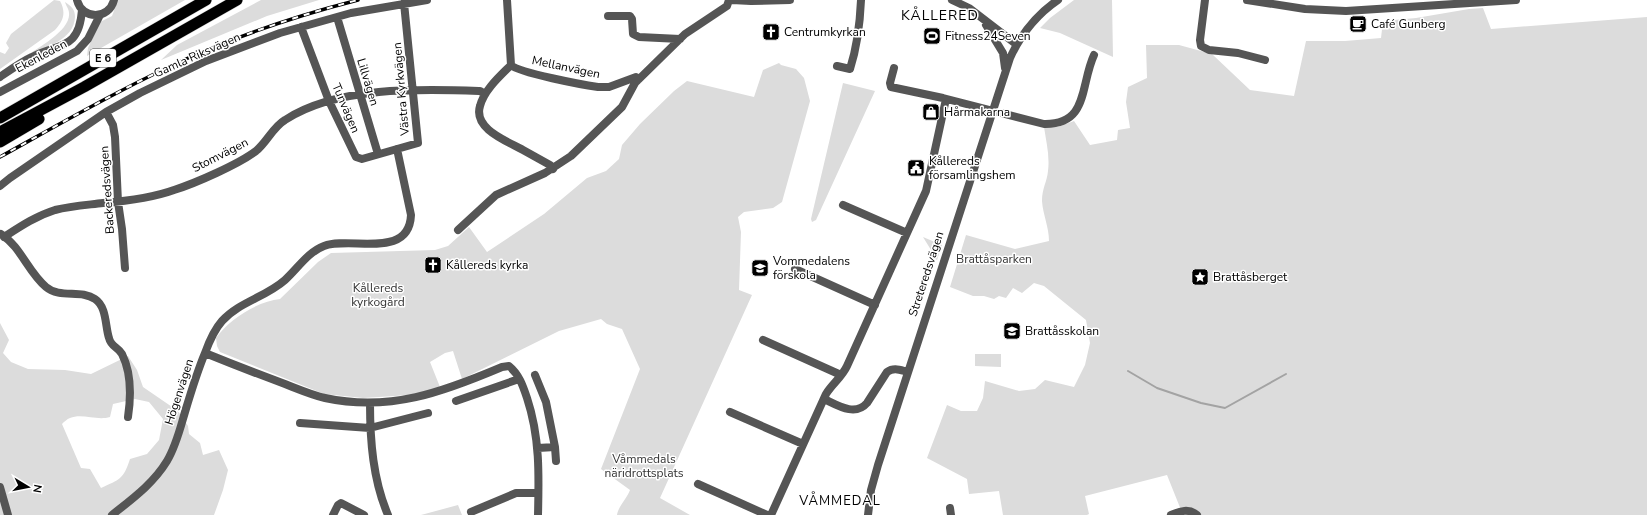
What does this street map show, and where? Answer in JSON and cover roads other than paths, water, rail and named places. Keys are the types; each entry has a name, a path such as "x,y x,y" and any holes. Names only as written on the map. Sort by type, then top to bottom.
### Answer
{"highway":[{"name":"E 6","path":"0,118 206,0"},
{"name":"E 6","path":"0,132 84,87 237,0"},
{"path":"0,142 27,126 84,87"}],"street":[{"path":"77,0 82,10 91,15 100,15"},
{"name":"Ekenleden","path":"0,92 77,51 88,39 100,15 109,10 114,0"},
{"name":"Gamla Riksvägen","path":"0,186 106,112 140,93 206,61 273,35 337,17 404,3 427,0"},
{"path":"507,0 511,65 485,94 479,107 479,116 482,122 499,137 550,165 552,169"},
{"path":"458,230 496,194 532,180 571,156 622,107 639,79 692,28 727,6 728,0"},
{"path":"732,0 790,0"},
{"path":"837,66 850,69 855,54 862,0"},
{"path":"952,0 969,8 1016,44 1032,22 1058,0"},
{"path":"1205,0 1200,40 1201,46 1208,50 1238,53 1265,60"},
{"path":"1247,0 1305,9 1346,11 1516,0"},
{"name":"Västra Kyrkvägen","path":"205,353 214,332 223,320 238,308 260,297 285,280 313,252 324,246 336,243 390,243 407,230 411,218 397,149 418,143 404,3"},
{"name":"Ekenleden","path":"0,77 33,57 69,42 78,30 82,10"},
{"path":"608,16 630,16 632,19 633,34 639,37 680,39"},
{"name":"Lillvägen","path":"337,17 359,95 378,154"},
{"path":"983,19 1003,53 1006,70"},
{"name":"Tunvägen","path":"301,27 330,101 356,157 362,159 397,149"},
{"name":"Streteredsvägen","path":"868,515 874,476 992,110 1016,44"},
{"path":"894,68 890,83 892,87 992,110 1044,124 1056,125 1065,121 1079,108 1084,95 1089,66 1094,55"},
{"name":"Mellanvägen","path":"511,65 517,69 530,73 598,87 609,87 636,77 639,79"},
{"name":"Stomvägen","path":"2,235 54,210 75,206 118,202 175,190 221,170 256,151 284,120 330,101 359,95 413,90 480,91 485,94"},
{"path":"771,515 802,444 824,399 834,382 847,366 926,191 946,99"},
{"name":"Backeredsvägen","path":"106,112 113,125 115,137 118,202 125,268"},
{"path":"843,205 907,233"},
{"path":"2,235 18,251 40,282 49,290 59,293 88,296 99,302 104,312 110,343 121,352 126,368 130,398 128,416"},
{"path":"795,269 875,305"},
{"path":"763,340 841,375"},
{"name":"Högenvägen","path":"112,515 136,497 166,462 174,448 190,393 205,353 324,398 370,403 395,402 431,394 445,390 502,367 509,366 519,379 534,422 539,467 538,515"},
{"path":"824,399 846,409 858,410 864,407 887,372 895,368 908,372"},
{"path":"535,375 546,402 553,433 556,461"},
{"path":"456,400 519,379"},
{"path":"370,403 370,428 375,471 388,515"},
{"path":"730,412 802,444"},
{"path":"300,422 370,428 428,413"},
{"path":"538,448 555,447"},
{"path":"698,484 767,515"},
{"path":"0,487 8,515"},
{"path":"471,512 516,493 538,493"},
{"path":"334,515 338,505 341,503 364,515"},
{"path":"1171,515 1187,511 1194,512 1197,515"}],"waterway":[{"path":"1128,371 1157,388 1201,403 1225,408 1286,374"}],"railway":[{"path":"0,157 122,90 197,54 276,24 358,0"}],"place":[{"name":"Café Gunberg","path":"1358,24"},
{"name":"Centrumkyrkan","path":"771,32"},
{"name":"Fitness24Seven","path":"932,36"},
{"name":"Hårmakarna","path":"931,112"},
{"name":"Kållereds församlingshem","path":"916,168"},
{"name":"Kållereds kyrka","path":"433,265"},
{"name":"Vommedalens förskola","path":"760,268"},
{"name":"Brattåsberget","path":"1200,277"},
{"name":"Brattåsskolan","path":"1012,331"}],"district":[{"name":"KÅLLERED","path":"940,15"},
{"name":"VÅMMEDAL","path":"840,500"}],"park label":[{"name":"Brattåsparken","path":"994,259"},
{"name":"Kållereds kyrkogård","path":"378,295"},
{"name":"Våmmedals näridrottsplats","path":"644,466"}]}
